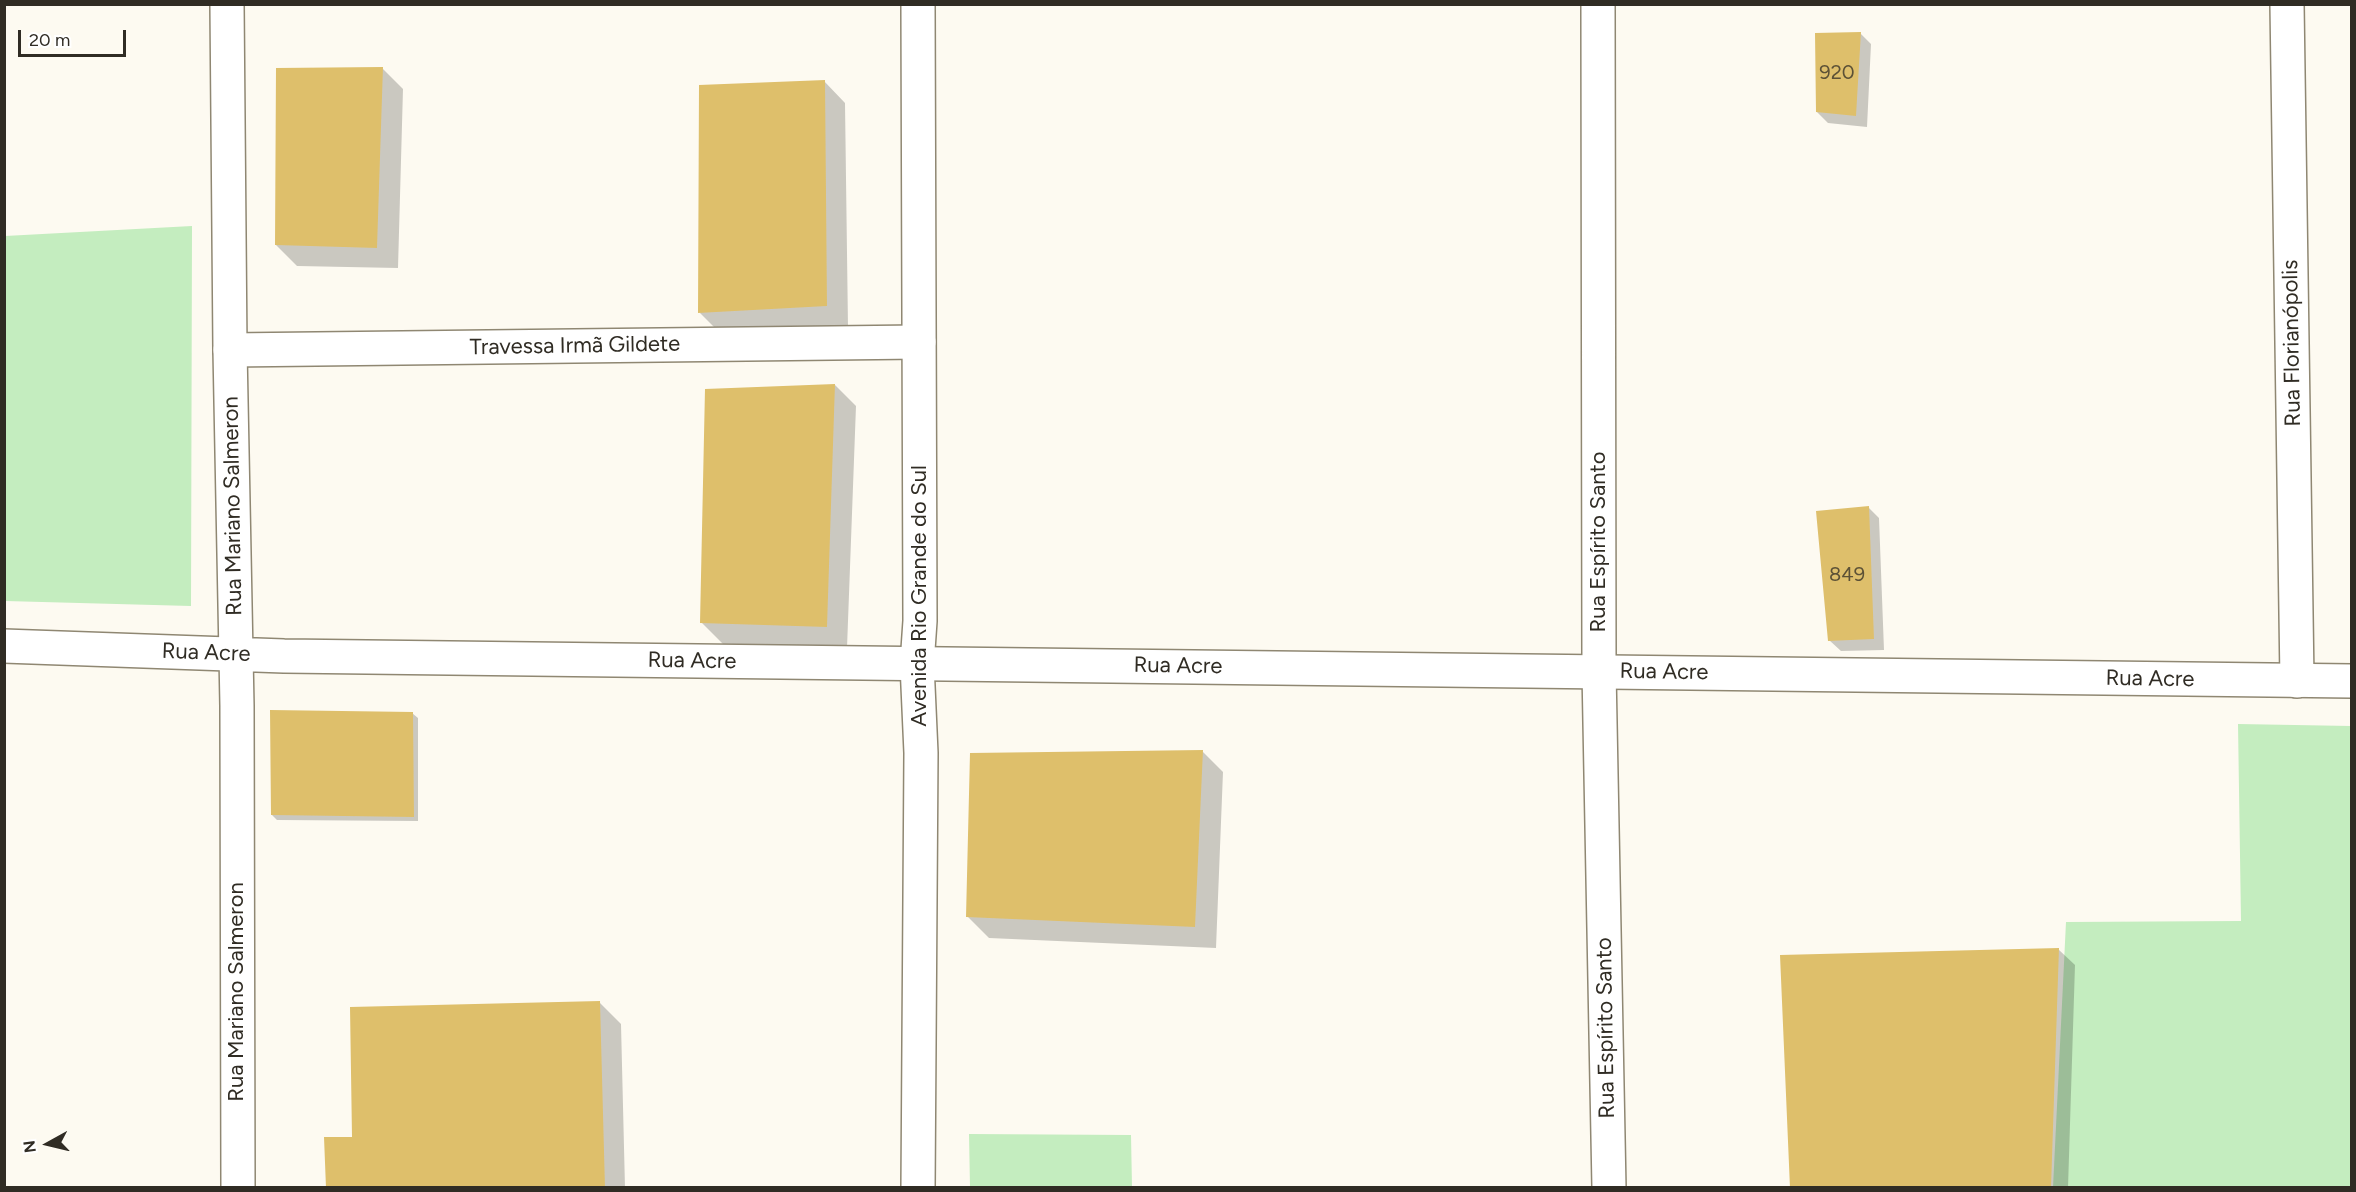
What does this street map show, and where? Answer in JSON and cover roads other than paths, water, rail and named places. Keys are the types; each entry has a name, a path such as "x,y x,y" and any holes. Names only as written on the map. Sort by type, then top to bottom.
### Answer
{"street":[{"name":"Rua Mariano Salmeron","path":"227,4 235,654 238,1188"},
{"name":"Avenida Rio Grande do Sul","path":"918,4 920,621 917,663 921,753 918,1188"},
{"name":"Rua Espírito Santo","path":"1598,4 1599,670 1609,1188"},
{"name":"Rua Florianópolis","path":"2287,4 2298,681"},
{"name":"Travessa Irmã Gildete","path":"230,350 919,342"},
{"name":"Rua Acre","path":"4,646 235,654 2352,681"}]}
